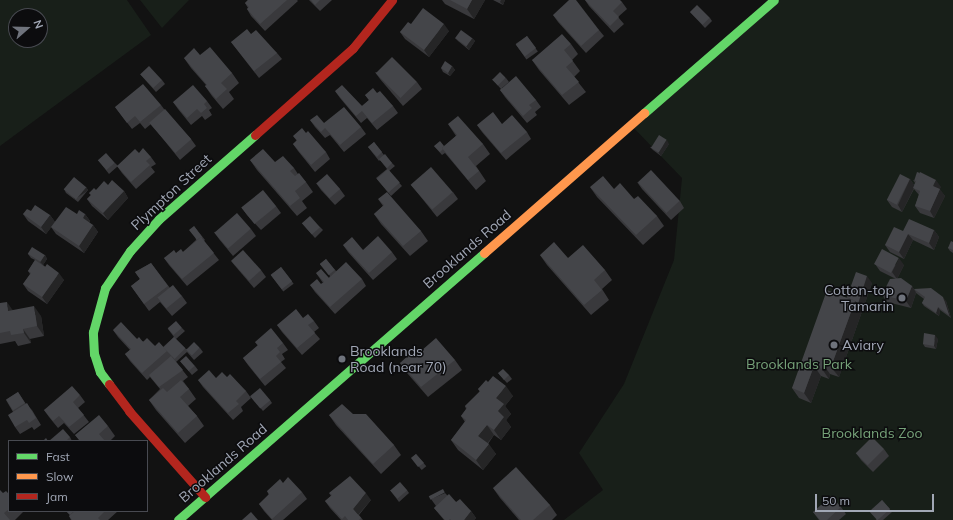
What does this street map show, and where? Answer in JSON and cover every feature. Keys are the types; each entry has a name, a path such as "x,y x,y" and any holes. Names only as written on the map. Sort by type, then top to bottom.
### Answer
{"street":[{"name":"Plympton Street","path":"205,497 129,411 100,372 93,346 93,332 97,310 105,288 130,251 159,219 353,48 392,0"},
{"name":"Brooklands Road","path":"178,520 774,0"}],"green space":[{"path":"0,0 127,0 151,35 0,146"},
{"path":"140,0 189,0 162,28"},
{"name":"Brooklands Park","path":"773,0 953,0 953,520 564,520 603,490 579,453 624,384 674,260 682,178 629,123"}],"building":[{"path":"248,0 287,0 260,24 247,9 249,7 245,3"},
{"path":"311,0 320,0 315,5"},
{"path":"450,0 472,0 467,9"},
{"path":"569,0 576,0 599,30 581,46 553,15"},
{"path":"585,0 620,0 622,2 613,11 619,17 610,26"},
{"path":"697,5 710,18 703,25 690,12"},
{"path":"423,8 444,24 424,50 400,32 408,22 411,24"},
{"path":"247,29 251,34 256,30 277,53 254,71 231,42"},
{"path":"461,30 472,38 466,46 455,38"},
{"path":"562,34 571,44 564,50 573,61 566,67 579,82 562,95 532,60"},
{"path":"527,36 536,48 525,56 516,44"},
{"path":"210,47 232,73 221,83 227,89 216,99 205,86 207,85 184,58 194,48 200,55"},
{"path":"392,57 417,82 400,98 376,73"},
{"path":"445,61 452,66 448,73 441,68"},
{"path":"149,66 162,80 153,88 140,74"},
{"path":"500,72 506,78 498,85 492,80"},
{"path":"516,76 536,100 529,105 532,108 523,116 500,90"},
{"path":"143,84 161,105 140,122 135,116 127,123 115,107"},
{"path":"193,85 207,101 204,104 207,108 201,113 197,109 187,118 173,102"},
{"path":"342,85 362,106 369,100 365,95 373,88 377,93 380,91 393,106 372,123 362,111 356,116 335,91"},
{"path":"344,107 361,127 340,145 325,128 321,132 310,120 317,115 324,123"},
{"path":"165,109 191,139 175,153 149,123"},
{"path":"493,112 502,124 512,115 527,132 501,153 477,125"},
{"path":"458,116 483,144 468,157 479,171 468,180 442,148 457,135 448,124"},
{"path":"302,128 306,133 308,131 326,152 311,165 293,144 297,140 293,136"},
{"path":"659,135 667,140 659,152 651,148"},
{"path":"440,141 444,146 440,152 434,146"},
{"path":"374,142 382,152 377,157 368,147"},
{"path":"143,148 151,157 146,161 150,165 131,182 117,166 135,149 139,153"},
{"path":"263,149 275,162 283,156 294,168 290,171 295,176 299,173 306,182 295,191 300,198 290,206 250,160"},
{"path":"106,153 115,163 107,170 98,160"},
{"path":"385,154 392,163 387,168 379,159"},
{"path":"431,167 453,192 432,210 411,185"},
{"path":"388,169 400,183 388,192 377,179"},
{"path":"651,170 680,201 666,213 638,182"},
{"path":"917,172 920,173 917,181 914,181"},
{"path":"920,172 936,180 933,186 940,189 930,211 915,206 920,191 913,188"},
{"path":"327,174 340,189 330,198 316,183"},
{"path":"900,174 910,179 897,205 887,200"},
{"path":"603,176 614,189 620,183 634,199 638,196 657,216 636,235 590,187"},
{"path":"74,177 86,187 76,200 64,189"},
{"path":"112,180 124,191 103,213 87,199 91,195 89,193 94,188 96,190 104,181 108,185"},
{"path":"263,190 276,206 254,224 241,208"},
{"path":"387,192 421,231 403,246 374,214 384,205 378,199"},
{"path":"35,205 50,215 41,227 23,214 27,209 31,211"},
{"path":"66,207 77,214 79,210 85,214 83,218 93,225 79,246 51,227"},
{"path":"237,213 251,229 228,249 214,233"},
{"path":"310,216 320,227 312,235 302,223"},
{"path":"909,219 934,230 929,243 908,234 899,252 885,245 894,227 903,231"},
{"path":"194,226 202,237 197,240 189,230"},
{"path":"378,236 392,252 369,273 343,245 352,237 363,250"},
{"path":"201,237 214,253 182,279 164,258 174,250 176,253 181,249 183,252"},
{"path":"951,241 953,242 953,250 948,248"},
{"path":"554,242 568,258 583,245 605,270 594,280 602,290 584,305 540,255"},
{"path":"32,247 45,255 40,262 28,254"},
{"path":"882,249 899,258 891,273 874,264"},
{"path":"243,250 261,270 249,281 231,261"},
{"path":"326,259 335,270 329,275 320,264"},
{"path":"35,260 45,267 47,264 59,273 42,297 23,284 31,273 28,271"},
{"path":"346,262 362,279 330,307 310,285 317,279 321,284 324,282 316,273 321,269 329,278"},
{"path":"151,263 168,286 144,304 131,286 140,279 135,272"},
{"path":"281,267 292,281 282,289 271,275"},
{"path":"856,272 867,276 858,304 847,297"},
{"path":"901,278 912,286 906,301 882,295 890,279"},
{"path":"173,285 182,296 166,308 157,298"},
{"path":"931,288 943,297 949,315 938,307 936,313 922,303 925,297 914,289"},
{"path":"827,290 855,301 831,367 823,364 822,369 814,366 804,393 792,388"},
{"path":"7,302 8,311 34,306 37,326 23,329 24,333 11,335 10,331 0,333 0,303"},
{"path":"296,309 303,318 308,314 314,321 308,325 315,333 297,348 277,325"},
{"path":"176,321 182,328 174,335 168,328"},
{"path":"121,322 137,339 139,337 143,342 147,338 155,346 159,342 167,351 142,373 125,354 131,349 113,330"},
{"path":"271,328 283,343 277,348 280,352 276,356 281,362 260,379 243,358 258,345 255,342"},
{"path":"924,333 935,335 934,346 923,344"},
{"path":"174,337 185,348 175,359 163,348"},
{"path":"436,338 455,360 421,387 400,363 411,353 414,357"},
{"path":"194,342 200,348 192,355 186,350"},
{"path":"171,356 183,370 159,387 149,375"},
{"path":"186,356 195,366 189,371 180,361"},
{"path":"503,369 509,375 504,380 498,373"},
{"path":"209,370 216,378 222,372 227,377 230,374 246,391 236,401 239,404 228,413 198,380"},
{"path":"493,376 506,386 496,398 504,404 498,411 504,417 494,430 487,425 478,436 489,444 476,460 451,440 466,420 461,416 467,408 465,406 480,391 478,389 486,380 488,382"},
{"path":"181,380 189,389 180,397 197,416 178,433 149,400 163,388 167,392"},
{"path":"72,386 80,395 73,402 84,415 69,427 59,416 53,421 44,410"},
{"path":"260,388 270,400 260,409 250,396"},
{"path":"18,392 25,403 13,410 6,399"},
{"path":"27,403 36,418 29,423 27,420 15,427 8,415"},
{"path":"342,404 353,414 366,414 394,445 373,464 329,415"},
{"path":"99,415 108,426 99,434 104,440 79,440 75,435"},
{"path":"63,429 70,437 67,440 50,440"},
{"path":"872,437 884,449 868,465 856,453"},
{"path":"416,454 424,463 418,467 411,458"},
{"path":"516,467 550,505 533,520 521,520 493,488"},
{"path":"350,476 366,493 353,509 361,518 359,520 348,520 345,516 342,519 325,501 332,495 329,493"},
{"path":"288,477 302,492 272,519 259,504 269,494 267,491 280,479 283,483"},
{"path":"400,482 407,490 397,499 390,491"},
{"path":"443,489 445,493 431,500 429,496"},
{"path":"0,490 3,493 6,491 8,493 8,510 4,513 10,520 0,520"},
{"path":"449,494 456,502 460,499 471,511 464,520 445,520 434,508"},
{"path":"831,496 841,507 827,520 820,520 813,512"},
{"path":"882,500 890,509 878,520 869,511"},
{"path":"74,512 104,512 98,518 100,520 72,520 69,516"},
{"path":"251,512 258,520 242,520"}],"traffic: fast":[{"path":"644,113 774,0"},
{"path":"109,384 100,372 94,354 93,332 105,288 130,251 159,219 255,135"},
{"path":"178,520 484,253"}],"traffic: slow":[{"path":"484,253 644,113"}],"traffic: jam":[{"path":"255,135 353,48 392,0"},
{"path":"109,384 129,411 205,497"}],"place":[{"name":"Cotton-top Tamarin","path":"902,298"},
{"name":"Aviary","path":"834,345"},
{"name":"Brooklands Road (near 70)","path":"342,359"}],"park label":[{"name":"Brooklands Zoo","path":"872,433"}]}
